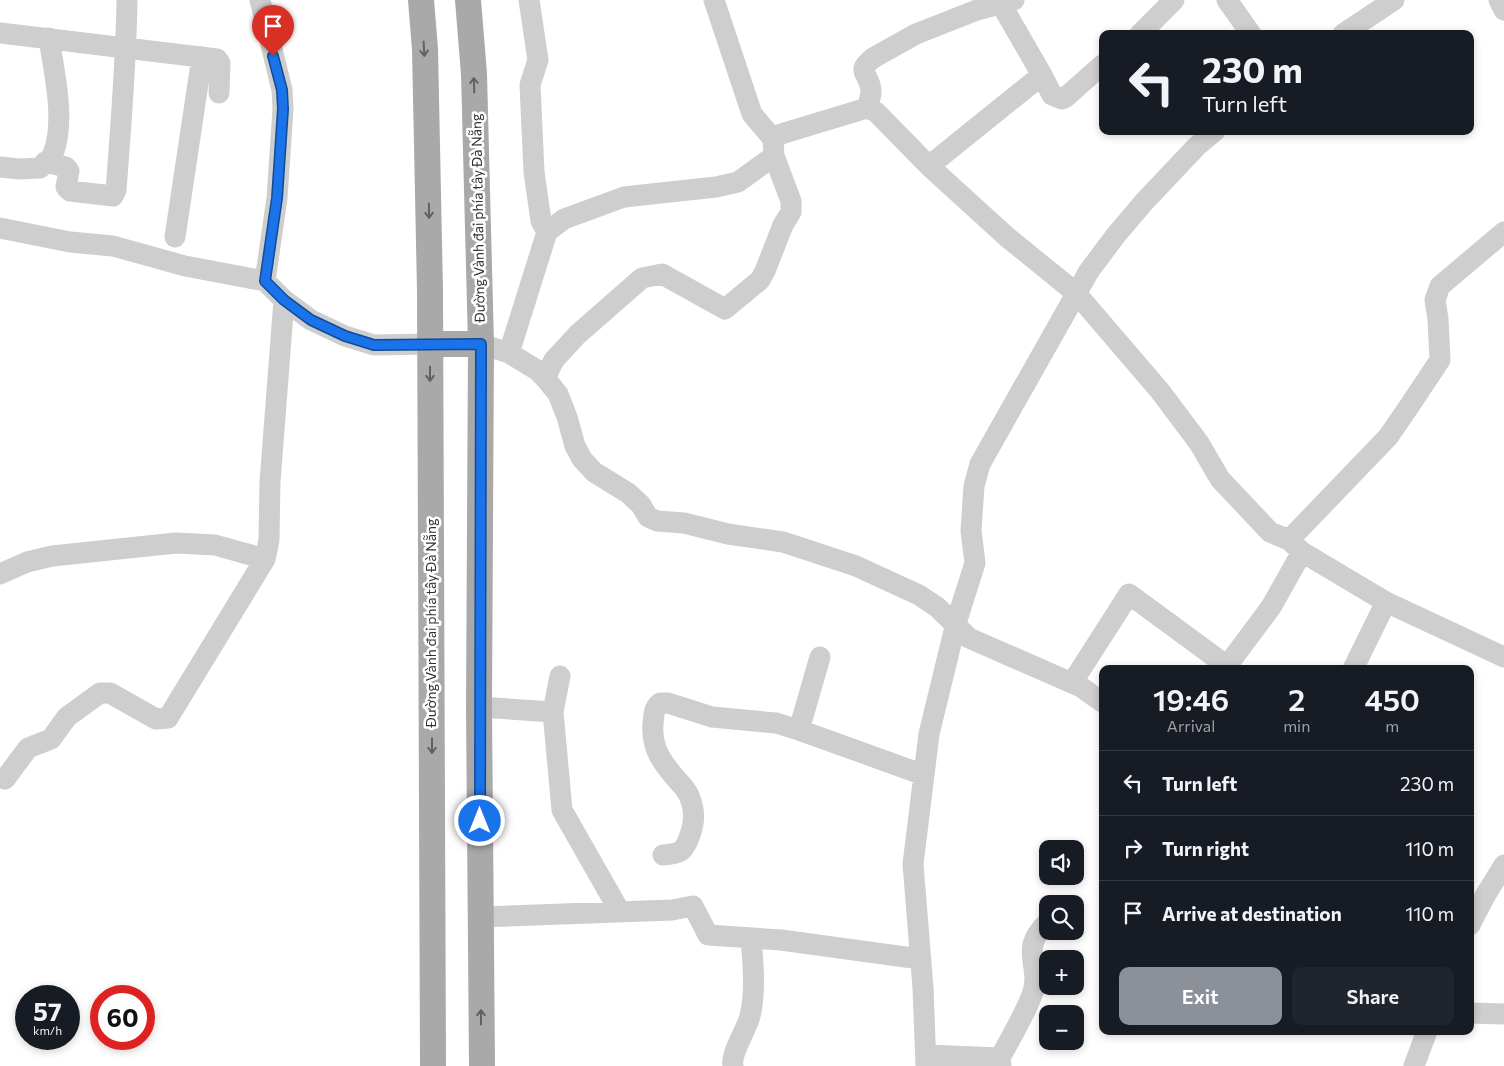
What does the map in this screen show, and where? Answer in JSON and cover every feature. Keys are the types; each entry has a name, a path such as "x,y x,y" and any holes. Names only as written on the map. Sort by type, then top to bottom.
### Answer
{"main road":[{"name":"Đường Vành đai phía tây Đà Nẵng","path":"420,0 425,49 430,344 433,1066"},
{"name":"Đường Vành đai phía tây Đà Nẵng","path":"468,0 474,74 481,344 479,707 482,1066"},
{"path":"430,344 481,344"}],"street":[{"path":"45,162 66,167 69,171 66,187 70,191 113,196 116,190 126,48 127,0"},
{"path":"260,0 282,90 283,109 277,198 265,281"},
{"path":"529,0 538,60 530,85 534,172 541,221 548,232"},
{"path":"545,378 554,360 577,335 642,278 662,274 725,309 760,280 765,271 783,224 791,212 791,202 774,147 752,114 714,0"},
{"path":"1144,30 1174,0"},
{"path":"1226,0 1249,30"},
{"path":"1349,30 1394,0"},
{"path":"1499,0 1504,10"},
{"path":"867,108 871,94 870,85 864,74 864,68 872,58 916,34 977,10 1008,2 1052,95 1062,99 1066,97 1099,68"},
{"path":"0,33 217,59 220,63 219,93"},
{"path":"0,167 19,169 40,168 52,155 59,124 49,38"},
{"path":"175,237 202,57"},
{"path":"929,166 1042,75"},
{"path":"509,353 548,232 564,219 624,197 716,187 738,182 774,147 781,134 867,108 876,112 885,120 929,166 1007,237 1076,293 1160,391 1199,443 1220,479 1270,532 1386,602 1504,657"},
{"path":"1039,932 1032,948 1035,982 1032,994 1000,1062 926,1061 913,864 929,734 956,623 975,563 971,531 974,486 980,464 1089,271 1116,235 1197,146 1210,135"},
{"path":"0,228 70,242 113,246 185,266 265,281 284,300 325,328 374,345 430,344"},
{"path":"1228,665 1272,607 1295,546 1383,443 1440,360 1435,300 1440,286 1504,232"},
{"path":"5,779 28,748 52,739 67,717 100,693 110,693 156,720 168,718 265,559 269,540 270,482 284,300"},
{"path":"481,344 509,353 537,370 545,378 558,394 575,446 582,459 594,472 628,492 641,505 648,517 657,521 684,523 728,534 783,542 856,566 919,595 938,607 969,638 1081,687 1099,700"},
{"path":"0,574 27,562 52,556 176,543 214,545 265,559"},
{"path":"1072,683 1129,594 1226,665"},
{"path":"1355,665 1386,602"},
{"path":"799,730 820,657"},
{"path":"560,676 553,712 562,810 620,912"},
{"path":"663,855 679,853 686,847 694,818 691,800 664,765 654,746 652,734 656,706 660,703 668,703 712,717 768,722 799,730 924,775"},
{"path":"479,707 553,712"},
{"path":"1474,917 1504,865"},
{"path":"481,917 672,910 694,906 708,935 781,940 920,959"},
{"path":"733,1066 732,1060 746,1028 753,999 751,938"},
{"path":"1474,1013 1504,1014"},
{"path":"1414,1066 1426,1035"}],"route":[{"path":"273,56 282,90 283,109 277,198 265,281 284,300 311,320 345,336 374,345 481,344 480,821"}]}
